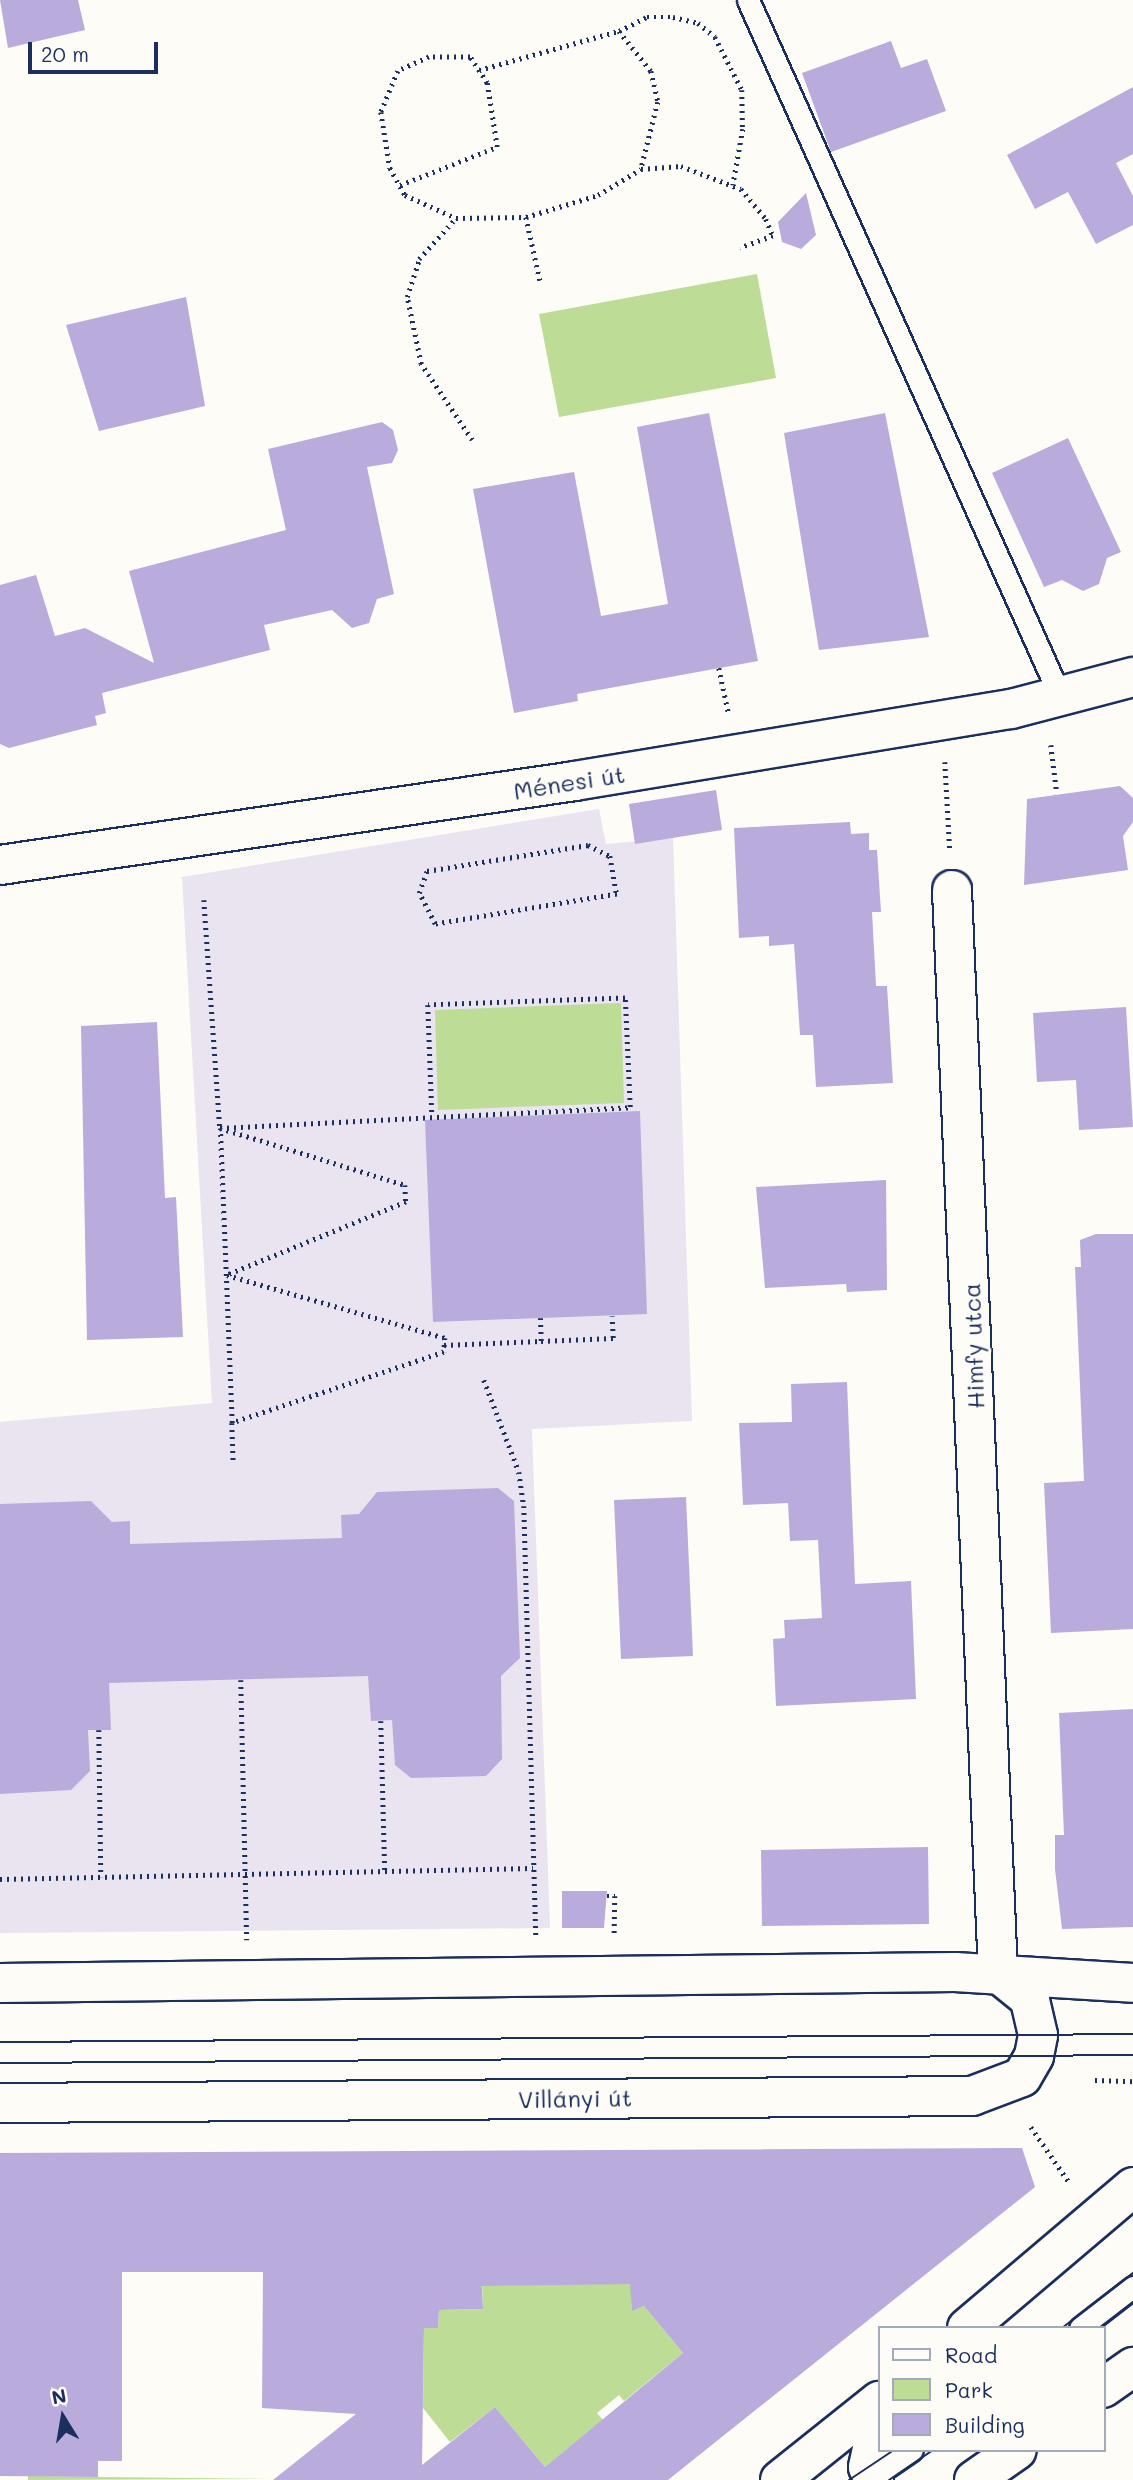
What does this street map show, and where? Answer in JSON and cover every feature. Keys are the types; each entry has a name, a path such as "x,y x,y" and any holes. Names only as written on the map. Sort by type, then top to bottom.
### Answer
{"street":[{"name":"Ménesi út","path":"0,865 299,825 942,719 1061,698 1133,677"},
{"name":"Himfy utca","path":"952,890 998,1973"},
{"path":"0,1983 998,1973 1133,1983"},
{"name":"Villányi út","path":"0,2103 750,2096 956,2097 1003,2088 1022,2077 1038,2035 1030,1999 998,1973"},
{"path":"969,2326 1133,2187"},
{"path":"1105,2387 1133,2367"},
{"path":"780,2480 878,2402"},
{"path":"872,2479 868,2467 878,2421"},
{"path":"974,2480 1014,2452"}],"lane":[{"path":"748,0 1061,698"},
{"path":"1083,2326 1133,2287"},
{"path":"872,2479 909,2452"}],"path":[{"path":"478,70 619,31 647,17 673,17 698,23 715,37 742,90 743,129 733,185"},
{"path":"619,31 652,71 658,102 641,169"},
{"path":"400,185 498,147 488,83 470,57 429,57 398,71 381,112 390,168 405,195 456,218 526,216 598,195 641,169 681,166 733,185 774,236 740,247"},
{"path":"526,216 540,280"},
{"path":"456,218 419,259 407,298 421,364 472,440"},
{"path":"719,668 727,704"},
{"path":"942,719 952,890"},
{"path":"1051,745 1057,794"},
{"path":"588,845 610,856 617,894 435,924 419,893 427,871 588,845"},
{"path":"204,900 220,1128 233,1460"},
{"path":"220,1128 432,1115 630,1107 625,998 428,1005 432,1115"},
{"path":"220,1128 405,1185 406,1202 227,1275"},
{"path":"227,1275 444,1338 444,1352 232,1423"},
{"path":"444,1345 613,1338 612,1316"},
{"path":"540,1318 541,1341"},
{"path":"484,1380 519,1472 524,1506 536,1928"},
{"path":"241,1680 246,1931"},
{"path":"381,1721 385,1871"},
{"path":"99,1730 101,1877"},
{"path":"0,1879 533,1868"},
{"path":"607,1896 615,1896 614,1929"},
{"path":"1095,2080 1133,2081"},
{"path":"1031,2127 1069,2182"}],"shaded area":[{"path":"599,809 606,844 673,838 692,1421 532,1429 550,1928 0,1933 0,1422 212,1403 182,877"}],"green space":[{"path":"757,274 776,378 559,417 539,314"},
{"path":"621,1003 624,1103 438,1110 435,1010"},
{"path":"481,2240 630,2269 632,2310 644,2306 683,2353 624,2401 619,2395 597,2413 603,2420 545,2467 495,2407 450,2442 423,2408 424,2328 438,2328 439,2310 483,2309"},
{"path":"28,2476 98,2477 274,2479 28,2480"}],"building":[{"path":"0,0 78,0 85,30 8,48"},
{"path":"891,41 901,68 927,59 946,111 831,152 802,73"},
{"path":"1133,87 1133,154 1116,163 1133,196 1133,225 1096,244 1068,192 1035,209 1007,155"},
{"path":"806,193 816,235 801,249 782,242 778,222"},
{"path":"186,297 205,406 99,431 66,325"},
{"path":"709,413 758,661 577,694 578,701 514,713 473,489 574,472 601,616 668,604 637,427"},
{"path":"885,413 929,637 819,650 784,433"},
{"path":"382,422 393,430 398,450 392,463 367,467 394,594 377,599 369,623 352,628 332,610 264,625 270,650 102,693 106,713 95,716 97,725 9,748 0,744 0,585 36,575 55,636 85,628 154,663 129,571 286,530 268,449"},
{"path":"1068,438 1121,552 1107,558 1099,584 1083,591 1062,580 1044,587 992,473"},
{"path":"1120,786 1133,798 1133,822 1123,836 1128,870 1024,885 1027,799"},
{"path":"716,790 722,830 635,844 629,804"},
{"path":"850,822 851,834 869,833 869,850 877,850 881,912 872,912 876,986 887,986 893,1083 816,1087 813,1035 800,1035 794,944 769,946 769,936 739,938 734,828"},
{"path":"1126,1007 1133,1127 1079,1130 1076,1080 1037,1082 1033,1013"},
{"path":"157,1022 165,1198 176,1197 183,1337 87,1340 81,1026"},
{"path":"640,1111 647,1314 433,1322 425,1120"},
{"path":"886,1180 887,1290 847,1292 846,1284 765,1288 756,1187"},
{"path":"1096,1234 1133,1234 1133,1629 1051,1633 1044,1483 1084,1481 1075,1267 1081,1267 1080,1240"},
{"path":"847,1382 855,1584 911,1581 916,1699 776,1706 773,1639 785,1638 784,1620 822,1618 818,1540 790,1541 788,1503 743,1505 739,1423 792,1422 791,1384"},
{"path":"498,1488 514,1501 520,1658 501,1676 502,1759 486,1776 411,1778 395,1765 392,1720 371,1721 368,1676 109,1683 111,1730 88,1730 90,1771 71,1790 0,1794 0,1504 91,1501 112,1522 130,1521 130,1544 342,1538 341,1515 359,1514 377,1492"},
{"path":"686,1497 693,1656 621,1659 614,1500"},
{"path":"1133,1709 1133,1927 1062,1929 1055,1869 1055,1835 1064,1835 1059,1713"},
{"path":"928,1847 929,1924 762,1926 761,1850"},
{"path":"562,1891 607,1891 604,1928 562,1928"},
{"path":"1022,2148 1035,2187 668,2480 273,2480 356,2414 262,2408 263,2272 122,2272 122,2461 98,2461 98,2477 0,2476 0,2153","holes":["630,2284 632,2311 644,2306 683,2353 545,2467 495,2407 422,2465 424,2328 438,2328 439,2310 483,2309 482,2286"]}],"tram line":[{"path":"0,2042 1133,2034"},
{"path":"0,2063 1133,2055"},
{"path":"1065,2326 1133,2273"},
{"path":"1102,2326 1133,2302"},
{"path":"849,2480 891,2452"},
{"path":"889,2480 930,2452"}]}
